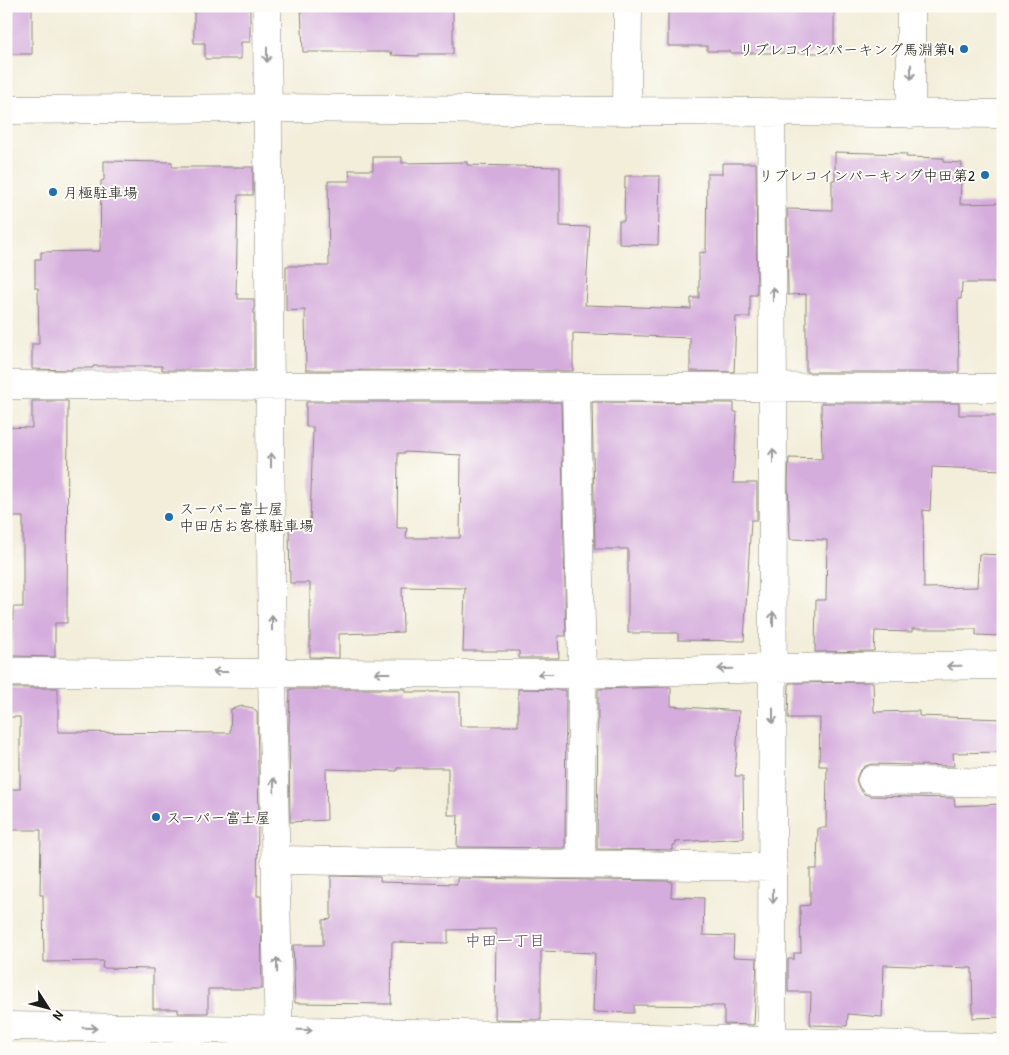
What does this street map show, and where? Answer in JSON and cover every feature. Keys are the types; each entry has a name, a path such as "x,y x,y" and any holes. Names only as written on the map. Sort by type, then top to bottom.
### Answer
{"street":[{"path":"267,6 272,672 278,1039"},
{"path":"627,110 628,6"},
{"path":"911,6 911,114"},
{"path":"6,110 268,108 1003,114"},
{"path":"771,112 773,388 772,1045"},
{"path":"6,384 1003,388"},
{"path":"576,386 582,674 581,864"},
{"path":"6,672 582,674 773,668 1003,665"},
{"path":"872,780 1003,783"},
{"path":"276,860 773,867"},
{"path":"6,1026 278,1039 1003,1048"}],"building":[{"path":"6,6 32,6 32,54 6,54"},
{"path":"194,6 250,7 250,42 241,42 241,59 205,59 205,43 194,43"},
{"path":"385,6 453,6 453,54 419,54 419,56 391,55 392,52 303,52 301,8 385,9"},
{"path":"668,6 834,6 834,53 730,53 730,51 707,51 707,46 668,46"},
{"path":"835,152 907,154 906,157 944,158 944,162 962,163 960,204 1003,203 1003,262 998,262 998,283 962,283 961,299 958,299 959,372 806,372 806,294 788,295 787,209 832,210 832,180 835,180"},
{"path":"373,157 402,157 402,163 467,162 467,165 560,167 560,226 590,227 585,305 691,309 691,298 699,298 699,253 706,252 707,174 722,174 722,163 756,163 757,295 750,295 750,317 736,317 734,372 690,371 690,338 573,333 573,371 306,370 305,310 286,311 286,266 329,266 328,181 350,181 349,170 373,170"},
{"path":"104,161 172,162 172,167 253,167 253,195 238,195 236,294 238,294 238,299 254,299 254,370 162,370 162,366 93,366 93,368 72,368 72,370 32,369 32,344 39,344 38,288 35,288 35,259 41,259 41,252 100,251 101,181 104,180"},
{"path":"625,176 660,176 658,245 619,244 619,221 624,221"},
{"path":"32,401 68,401 67,623 55,623 55,657 12,656 13,607 23,607 23,517 6,517 6,427 32,428"},
{"path":"306,402 561,402 566,636 558,636 559,658 519,658 519,651 463,651 465,588 402,587 403,632 339,634 339,658 310,657 310,583 290,583 289,527 310,527 313,427 306,427","holes":["398,453 461,455 460,538 406,538 407,528 397,528"]},
{"path":"592,402 734,403 734,412 737,412 733,483 757,483 757,520 751,520 744,641 678,640 678,633 628,633 628,549 595,549"},
{"path":"821,403 959,403 959,415 1003,415 1003,470 932,467 930,511 923,510 924,588 977,587 979,554 1003,555 1003,636 976,635 976,629 912,629 912,632 875,631 874,651 815,652 816,600 826,600 827,540 790,539 788,484 789,458 822,459"},
{"path":"873,682 874,712 919,711 919,716 1003,719 1003,752 953,753 954,766 872,764 865,766 859,772 856,780 864,794 871,796 954,798 955,806 1003,804 1003,1017 973,1018 972,968 884,965 882,1017 848,1014 847,1026 810,1025 811,992 788,992 788,959 794,959 794,953 801,953 800,906 810,905 810,869 817,869 818,828 826,828 827,766 819,766 820,718 788,718 789,683"},
{"path":"671,687 671,706 739,711 735,776 743,776 744,838 676,842 673,845 673,850 597,849 598,689"},
{"path":"6,688 58,688 58,732 230,733 231,709 243,706 257,711 259,823 257,896 261,896 262,989 208,989 208,1013 178,1013 178,1009 153,1009 153,969 102,968 103,961 44,962 43,895 40,895 41,830 7,830 8,789 20,789 20,717 6,717"},
{"path":"290,689 406,689 406,692 460,692 460,726 518,726 518,689 566,690 565,848 457,847 458,815 448,815 448,768 397,768 397,771 326,769 327,820 290,822"},
{"path":"331,876 380,877 380,882 457,884 457,878 672,881 671,897 704,898 703,935 734,936 733,957 757,958 754,1025 724,1024 724,1006 634,1005 634,1013 593,1012 595,953 541,951 541,1020 495,1019 496,929 448,930 448,943 392,942 391,1004 295,1003 293,945 323,945 323,920 331,919"}],"place":[{"name":"リブレコインパーキング馬淵第4","path":"964,49"},
{"name":"リブレコインパーキング中田第2","path":"985,175"},
{"name":"月極駐車場","path":"53,192"},
{"name":"スーパー富士屋 中田店お客様駐車場","path":"169,517"},
{"name":"スーパー富士屋","path":"156,817"}],"district":[{"name":"中田一丁目","path":"505,940"}]}
